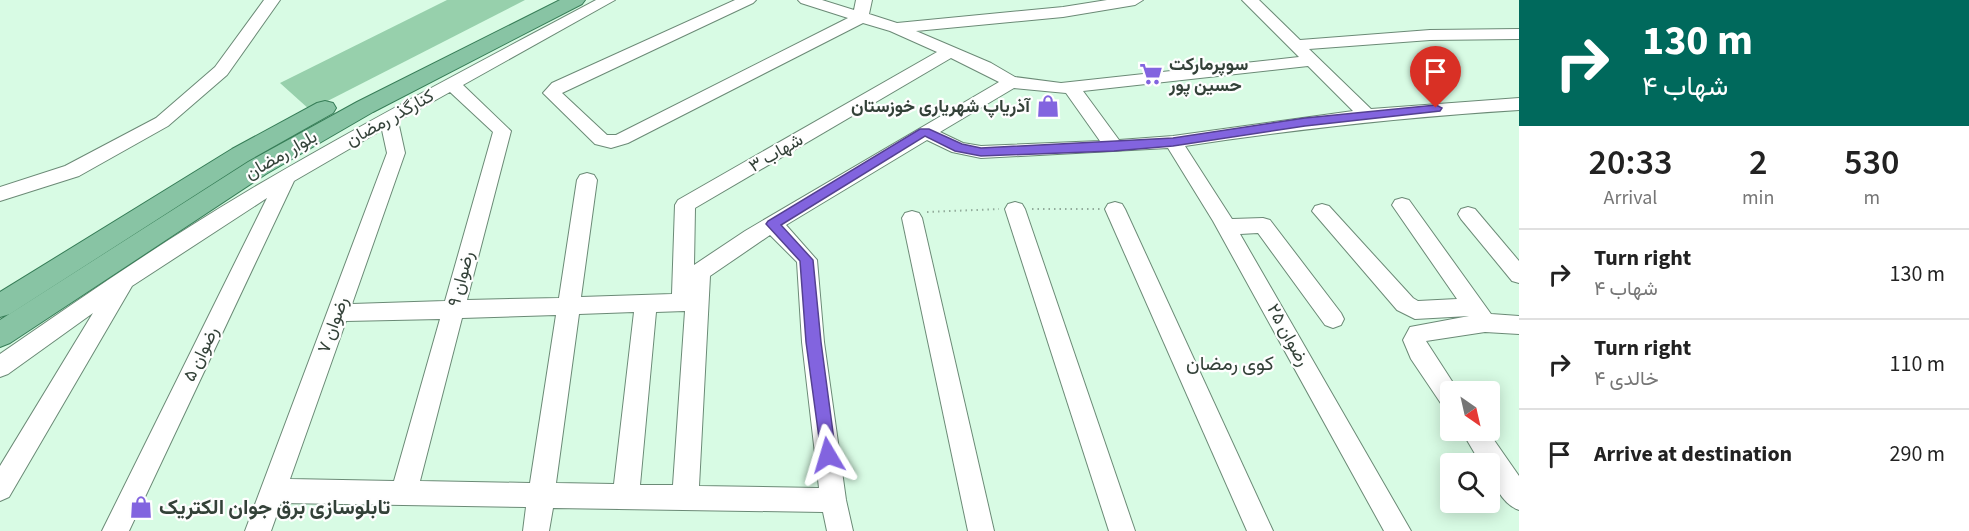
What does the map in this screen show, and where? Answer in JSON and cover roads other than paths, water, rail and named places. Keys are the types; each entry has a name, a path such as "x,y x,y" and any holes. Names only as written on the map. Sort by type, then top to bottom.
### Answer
{"main road":[{"name":"بلوار رمضان","path":"0,306 240,155 359,90 554,2"},
{"name":"بلوار رمضان","path":"0,335 257,168 554,2"}],"street":[{"path":"0,194 72,171 162,122 220,71 272,0"},
{"name":"کنارگذر رمضان","path":"0,367 124,281 286,177 388,118 607,0"},
{"path":"748,0 558,87 552,93 601,140 611,142 622,139 860,18"},
{"path":"806,0 896,28 951,51 1011,82 1061,88 1312,61"},
{"path":"860,18 864,0"},
{"path":"896,28 1063,12 1135,0"},
{"path":"1250,0 1367,115"},
{"path":"1296,45 1430,35 1519,34"},
{"name":"شهاب ۳","path":"690,303 685,205 951,51"},
{"path":"685,498 690,303 700,272 752,236 1011,82"},
{"name":"رضوان ۹","path":"404,493 501,130 452,84"},
{"path":"1071,87 1114,147"},
{"path":"924,132 959,148 981,152 1114,147 1173,142 1367,115 1459,106 1519,104"},
{"name":"رضوان ۷","path":"258,531 396,153 388,118"},
{"name":"رضوان ۲۵","path":"1173,142 1226,227 1398,531"},
{"name":"رضوان ۵","path":"115,531 286,177"},
{"path":"537,531 587,180"},
{"path":"1402,205 1480,315"},
{"path":"1015,209 1122,531"},
{"path":"1115,209 1260,531"},
{"path":"1322,211 1405,304 1415,310 1480,315 1519,325"},
{"path":"1468,214 1519,275"},
{"path":"912,219 981,531"},
{"path":"772,224 807,260 813,342 833,500 840,531"},
{"path":"1226,227 1263,225 1333,319"},
{"path":"0,489 124,281"},
{"path":"338,313 690,303"},
{"path":"626,497 646,304"},
{"path":"1440,383 1419,352 1414,340 1418,333 1480,315"},
{"path":"1480,441 1519,498"},
{"path":"272,491 833,500"}],"place":[{"name":"سوپرمارکت حسین پور","path":"1151,74"},
{"name":"آذریاپ شهریاری خوزستان","path":"1048,106"},
{"name":"تابلوسازی برق جوان الکتریک","path":"141,507"}],"district":[{"name":"کوی رمضان","path":"1230,364"}]}
